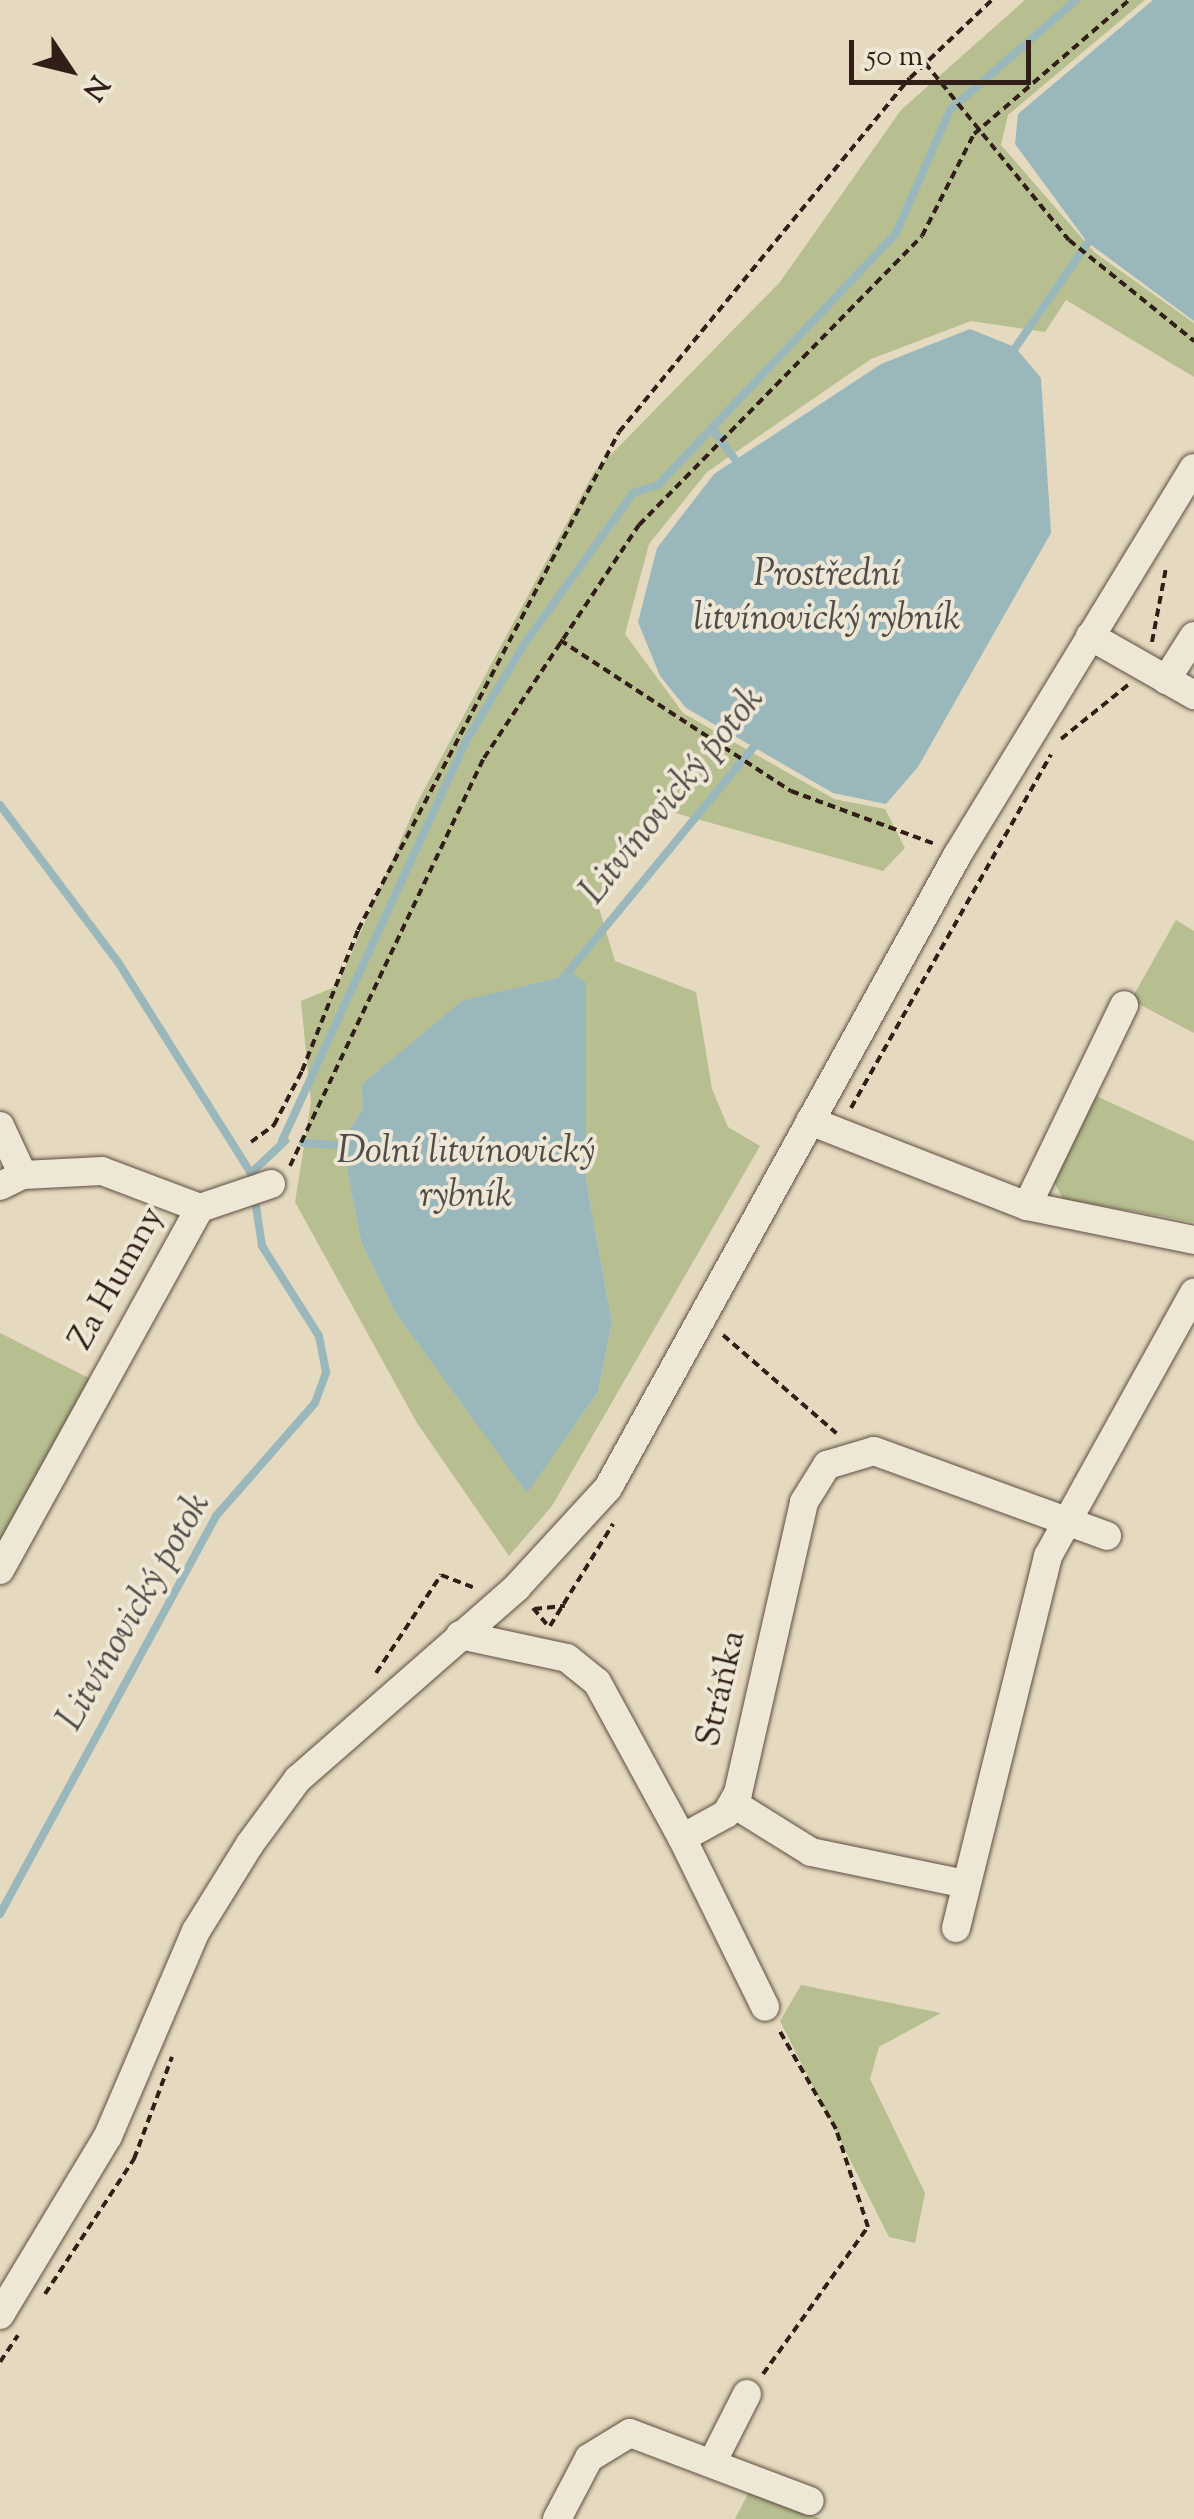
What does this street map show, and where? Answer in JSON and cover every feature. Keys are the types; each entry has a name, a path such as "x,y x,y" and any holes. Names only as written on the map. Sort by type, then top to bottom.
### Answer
{"street":[{"path":"11,2323 108,2136 196,1931 250,1844 298,1779 460,1635 608,1488 958,854 1194,468"},
{"path":"1090,636 1194,695"},
{"path":"1166,680 1194,636"},
{"path":"1027,1206 1124,1006"},
{"path":"810,1121 835,1135 1027,1206 1194,1240"},
{"path":"0,1126 12,1180"},
{"name":"Za Humny","path":"0,1570 200,1208 102,1171 12,1180"},
{"path":"200,1208 278,1184"},
{"path":"956,1928 1040,1578 1066,1521 1194,1293"},
{"path":"851,1453 890,1455 1107,1536"},
{"name":"Stráňka","path":"460,1635 567,1658 606,1693 682,1838 734,1804 804,1502 826,1465 851,1453"},
{"path":"734,1804 830,1858 966,1884"},
{"path":"682,1838 765,2007"},
{"path":"713,2462 748,2394"},
{"path":"557,2519 588,2458 614,2437 641,2434 810,2501"}],"path":[{"path":"252,1142 274,1125 302,1071 358,930 619,432 925,63 992,0"},
{"path":"278,1184 299,1132 340,1065 484,758 559,640 639,526 922,236 974,134 1129,0"},
{"path":"925,63 954,92 967,112 974,134 1069,240 1194,340"},
{"path":"835,1135 1061,739 1126,688 1139,666 1167,560"},
{"path":"559,640 791,792 958,854"},
{"path":"714,1352 732,1321"},
{"path":"723,1335 851,1453"},
{"path":"532,1650 566,1606 615,1521"},
{"path":"534,1609 566,1606"},
{"path":"748,2394 868,2228 836,2129 765,2007"},
{"path":"42,2299 134,2160 178,2044"},
{"path":"0,2362 11,2323"}],"green space":[{"path":"1025,0 1145,0 1008,115 1001,145 1094,252 1194,323 1194,377 1066,300 1045,332 971,321 871,359 707,472 649,544 625,634 683,713 834,799 885,809 905,848 883,871 668,811 598,905 615,961 696,992 712,1089 728,1127 760,1146 552,1506 509,1556 417,1423 295,1202 311,1102 301,1001 337,986 417,803 594,472 780,282 901,110","holes":["572,974 586,982 586,1180 612,1322 598,1392 527,1492 395,1312 361,1242 342,1143 363,1108 361,1085 462,1002"]},
{"path":"1176,920 1194,931 1194,1033 1131,1000"},
{"path":"1094,1095 1194,1141 1194,1222 1063,1199 1054,1182"},
{"path":"0,1333 91,1379 0,1546"},
{"path":"801,1985 941,2013 879,2047 870,2079 925,2193 915,2243 889,2237 780,2021"},
{"path":"749,2492 822,2519 735,2519"}],"water":[{"path":"1153,0 1194,0 1194,321 1087,242 1015,144 1018,114"},
{"name":"Prostřední litvínovický rybník","path":"970,329 1015,347 1041,378 1051,533 918,767 886,804 833,793 686,708 660,676 638,622 657,548 714,474 881,364"},
{"name":"Dolní litvínovický rybník","path":"573,974 586,982 586,1180 612,1322 598,1392 527,1493 395,1312 361,1242 342,1143 363,1108 361,1085 462,1001"}],"waterway":[{"name":"Litvínovický potok","path":"282,1141 465,743 525,643 633,493 658,485 896,233 950,110 1076,0"},
{"path":"1011,354 1091,238"},
{"path":"712,428 742,469"},
{"name":"Litvínovický potok","path":"560,982 758,742"},
{"path":"0,805 118,962 251,1173"},
{"name":"Litvínovický potok","path":"0,1914 216,1516 315,1403 326,1372 319,1336 262,1246 251,1173 285,1141"},
{"name":"Litvínovický potok","path":"303,1143 351,1146"}]}
